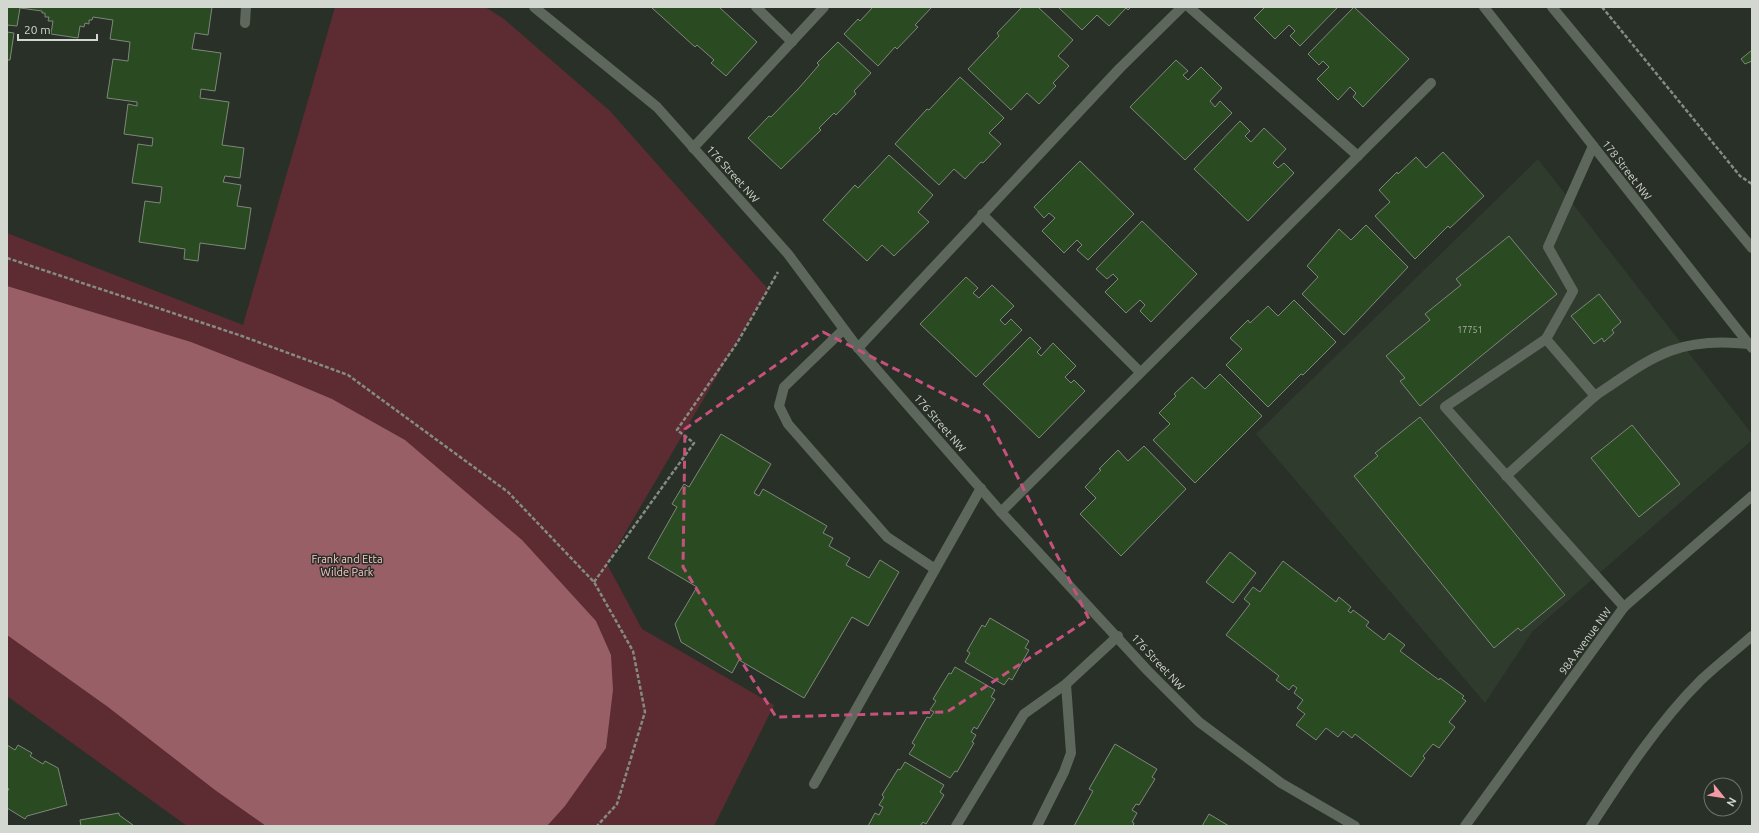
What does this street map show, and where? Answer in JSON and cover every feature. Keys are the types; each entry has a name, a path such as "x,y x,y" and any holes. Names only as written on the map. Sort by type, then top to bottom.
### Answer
{"street":[{"path":"246,7 246,23"},
{"name":"176 Street NW","path":"534,7 656,107 788,254 843,330 1001,512 1118,636 1148,671 1199,722 1281,783 1355,826"},
{"path":"756,7 792,42"},
{"path":"693,148 824,7"},
{"path":"858,348 1120,68 1182,7"},
{"path":"1189,7 1358,156"},
{"name":"178 Street NW","path":"1484,7 1751,346"},
{"path":"1552,7 1752,248"},
{"path":"1001,512 1431,83"},
{"path":"1592,146 1548,248 1574,291 1546,339 1445,407 1624,607"},
{"path":"982,214 1140,372"},
{"path":"843,330 784,387 779,406 788,424 888,537 934,569"},
{"path":"1546,339 1595,396"},
{"path":"1506,476 1595,396 1646,361 1668,350 1695,344 1716,342 1751,346"},
{"path":"814,784 981,488"},
{"name":"98A Avenue NW","path":"1465,826 1624,607 1752,496"},
{"path":"956,826 1024,714 1066,684 1118,636"},
{"path":"1591,826 1646,746 1701,680 1752,636"},
{"path":"1037,826 1064,772 1070,753 1066,684"}],"path":[{"path":"1602,7 1740,176 1752,184"},
{"path":"594,582 694,443 677,430 737,343 788,254"},
{"path":"7,258 239,335 348,375 508,492 594,582 633,651 645,712 616,804 596,826"}],"highlighted area":[{"path":"823,332 987,416 1089,619 947,712 776,717 683,567 685,429"}],"shaded area":[{"path":"1538,159 1752,434 1752,440 1532,632 1485,703 1256,434"},
{"path":"7,286 191,342 332,399 405,440 522,540 596,621 611,655 613,690 606,748 565,806 547,826 266,826 215,790 108,707 7,635"}],"green space":[{"name":"Frank and Etta Wilde Park","path":"335,7 485,7 504,19 610,111 768,289 607,564 642,629 774,705 714,826 187,826 7,696 7,233 243,325"}],"building":[{"path":"7,7 212,7 208,35 195,33 192,49 221,53 215,91 201,89 200,98 229,102 222,145 244,148 240,178 225,176 223,182 241,185 237,206 251,208 245,249 200,243 198,261 184,259 185,249 139,242 145,201 160,203 162,187 132,183 138,144 152,146 153,138 124,134 128,104 137,106 137,102 107,98 113,59 128,61 130,42 110,39 113,20 93,17 92,20 89,20 89,24 85,23 84,27 80,26 78,38 51,34 53,21 48,21 49,17 45,17 45,13 42,13 42,11 20,8 17,26 7,25"},
{"path":"651,7 719,7 757,42 726,76 711,63 714,60 697,45 695,47"},
{"path":"873,7 932,7 915,25 918,27 897,49 895,47 878,66 844,34 858,19 860,21"},
{"path":"1022,7 1038,7 1073,40 1058,56 1069,66 1053,83 1056,86 1039,104 1027,93 1011,110 968,69 999,36 997,33"},
{"path":"1058,7 1131,7 1128,10 1126,8 1109,26 1097,15 1082,30"},
{"path":"1265,7 1338,7 1300,46 1290,36 1295,31 1289,25 1275,39 1254,18"},
{"path":"1354,7 1409,59 1363,107 1353,97 1356,93 1350,87 1338,100 1317,79 1329,67 1323,61 1319,65 1308,54"},
{"path":"7,32 14,33 10,60 7,60"},
{"path":"838,42 871,73 854,91 856,94 836,115 834,113 819,128 821,130 781,169 748,138 799,88 819,65 817,63"},
{"path":"1752,50 1752,61 1745,64 1741,59"},
{"path":"1176,60 1188,71 1183,75 1188,80 1201,67 1222,88 1210,101 1215,107 1220,101 1232,113 1185,160 1130,107"},
{"path":"960,77 1004,118 989,133 1001,144 965,179 954,169 939,185 895,144 927,109 929,110"},
{"path":"1240,121 1250,131 1245,136 1251,142 1264,128 1286,149 1273,163 1278,168 1284,163 1294,173 1248,221 1194,169"},
{"path":"1443,152 1484,196 1450,228 1448,226 1415,259 1375,216 1390,202 1379,190 1397,172 1398,174 1416,157 1426,168"},
{"path":"889,155 933,195 918,212 929,222 894,256 882,245 867,261 823,220 855,185 858,188"},
{"path":"1080,161 1134,214 1088,260 1077,250 1082,245 1077,240 1064,253 1042,231 1055,218 1049,213 1044,218 1034,207"},
{"path":"1142,221 1197,274 1151,322 1140,311 1145,305 1140,300 1126,313 1105,292 1118,279 1113,274 1107,279 1096,269"},
{"path":"1366,225 1408,267 1344,335 1302,294 1318,277 1307,266 1339,229 1351,240"},
{"path":"1509,236 1557,294 1420,406 1400,381 1405,378 1386,356 1430,320 1425,314 1461,285 1456,279"},
{"path":"966,277 978,288 973,293 979,298 992,285 1014,306 1000,320 1005,325 1011,319 1022,330 976,377 920,324"},
{"path":"1599,294 1621,322 1612,330 1614,333 1604,342 1602,338 1594,344 1571,316"},
{"path":"1294,300 1336,342 1268,407 1226,365 1242,349 1230,338 1248,320 1250,323 1268,306 1278,316"},
{"path":"1030,337 1041,348 1037,352 1041,356 1053,343 1076,366 1065,377 1071,383 1074,380 1085,391 1039,438 983,384"},
{"path":"1220,374 1262,416 1195,483 1153,440 1170,424 1159,413 1176,396 1174,394 1192,377 1205,389"},
{"path":"1420,417 1565,595 1521,631 1518,628 1494,648 1354,476 1378,456 1375,453"},
{"path":"1632,425 1680,484 1639,517 1591,458"},
{"path":"721,434 771,464 754,493 759,496 763,489 827,526 823,533 833,538 829,546 850,558 846,565 869,578 880,560 899,572 868,626 852,617 804,698 739,660 732,673 681,642 675,624 697,587 648,558 677,507 672,504 684,484 689,487"},
{"path":"1144,446 1186,489 1121,556 1080,514 1096,498 1085,487 1101,470 1099,469 1118,450 1128,461"},
{"path":"1230,552 1256,573 1233,603 1206,582"},
{"path":"1283,561 1336,602 1339,597 1351,607 1348,611 1351,613 1353,610 1369,622 1366,626 1384,640 1389,633 1405,645 1400,651 1439,680 1440,678 1464,696 1462,698 1466,701 1449,722 1455,727 1439,748 1433,744 1423,756 1425,758 1411,777 1355,734 1352,738 1343,731 1338,737 1326,728 1316,740 1296,725 1305,714 1297,708 1303,700 1294,693 1297,688 1293,685 1289,690 1276,680 1279,676 1226,635 1250,604 1244,599 1253,587 1260,592"},
{"path":"990,618 1029,641 1025,648 1029,650 1012,680 1009,678 1004,685 965,662 970,653 967,651 982,625 985,627"},
{"path":"955,667 995,690 991,697 995,699 977,729 974,727 971,732 976,735 972,742 974,743 957,772 955,771 950,778 909,754 915,745 912,743 927,717 930,718 934,712 930,710 936,701 933,699 949,673 951,674"},
{"path":"1115,744 1157,769 1152,777 1155,779 1139,805 1136,804 1132,810 1137,813 1132,822 1134,823 1133,826 1074,826 1093,791 1089,789"},
{"path":"7,745 15,750 18,745 32,753 30,756 43,764 45,761 58,768 67,805 27,816 25,819 7,808 7,792 9,789 7,788"},
{"path":"905,762 944,785 940,792 944,795 926,824 923,822 920,826 868,826 875,813 879,815 883,807 879,805 884,797 882,795 898,769 900,770"},
{"path":"119,813 119,815 133,825 81,826 80,820"},
{"path":"1209,814 1229,826 1202,826"}]}
